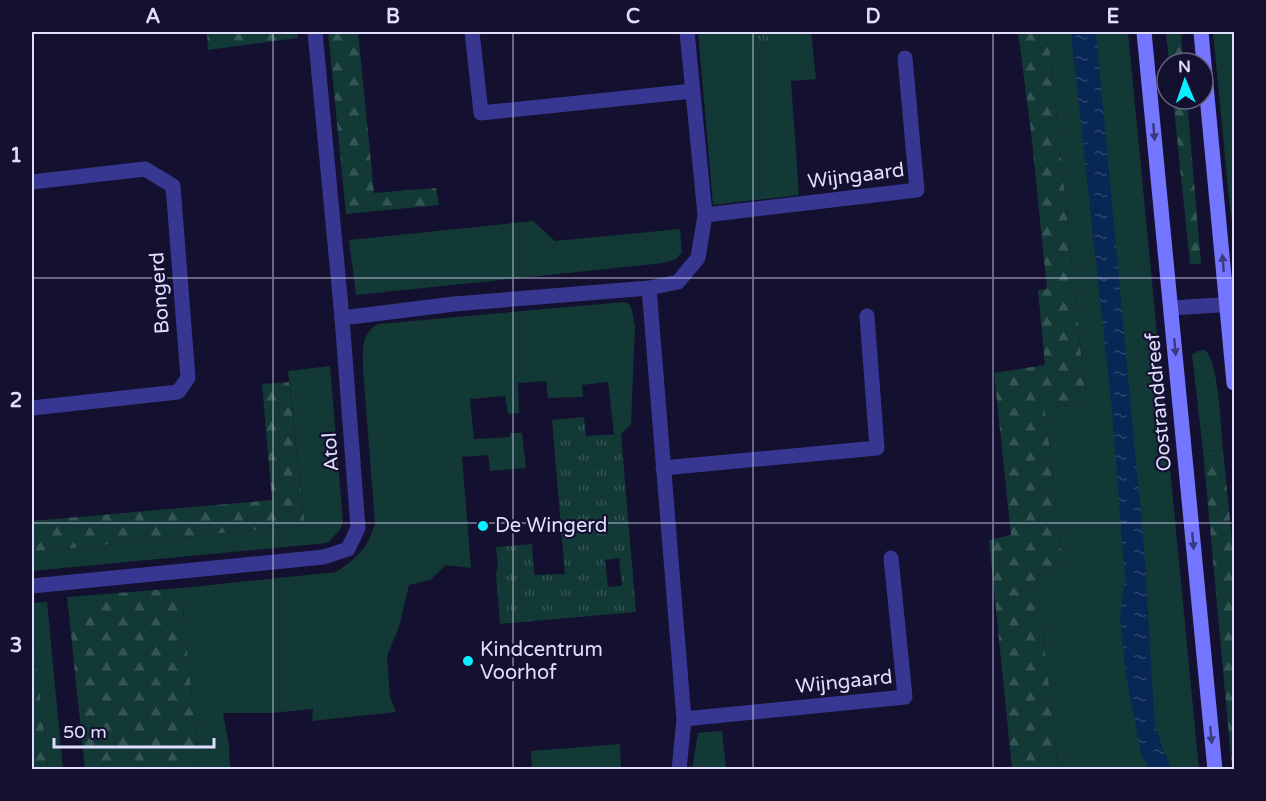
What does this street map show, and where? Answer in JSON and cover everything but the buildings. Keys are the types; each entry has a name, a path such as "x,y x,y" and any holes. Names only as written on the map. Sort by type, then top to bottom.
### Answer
{"main road":[{"name":"Oostranddreef","path":"1144,32 1215,770"},
{"path":"1201,32 1231,304 1234,383"}],"street":[{"name":"Atol","path":"32,586 324,557 348,549 358,528 342,318 315,32"},
{"path":"472,32 481,113 693,91"},
{"path":"342,318 454,304 649,288 678,282 698,258 705,214 687,32"},
{"name":"Wijngaard","path":"705,214 917,190 906,58"},
{"name":"Bongerd","path":"32,182 145,169 173,186 188,378 178,392 32,408"},
{"path":"649,288 684,718 679,770"},
{"path":"1171,308 1231,304"},
{"path":"663,468 877,448 867,316"},
{"name":"Wijngaard","path":"684,718 905,697 891,558"}],"green space":[{"path":"207,32 297,32 298,38 208,50"},
{"path":"328,32 358,32 374,193 436,188 439,205 346,214"},
{"path":"698,32 811,32 816,79 791,81 799,195 713,205"},
{"path":"754,32 778,32 779,49 757,53"},
{"path":"1018,32 1048,32 1086,403 1045,408 1063,571 1037,576 1058,769 1012,769 989,540 1011,535 994,373 1045,365 1038,290 1047,289"},
{"path":"1048,32 1128,32 1199,769 1058,769 1037,576 1063,571 1045,408 1086,403"},
{"path":"1166,32 1181,32 1182,51 1168,51"},
{"path":"1213,32 1234,32 1234,233 1230,209"},
{"path":"1174,111 1188,111 1201,264 1190,264"},
{"path":"533,221 555,241 680,229 682,252 676,259 664,263 356,295 349,240"},
{"path":"624,302 629,304 632,310 635,326 631,424 621,434 614,434 608,382 582,385 583,397 548,398 546,381 518,383 519,413 508,414 505,396 470,399 474,439 510,437 510,433 522,433 526,468 490,471 488,455 462,457 471,568 446,565 430,580 409,585 399,627 387,656 390,697 396,712 312,721 313,709 272,713 223,713 229,745 230,769 199,769 181,588 336,572 356,557 365,546 375,523 363,370 365,338 372,328 378,324"},
{"path":"1205,350 1210,357 1216,381 1223,450 1203,451 1192,355"},
{"path":"330,366 343,522 340,530 327,543 32,571 32,552 305,525 288,371"},
{"path":"289,382 305,525 32,552 32,521 272,500 262,384"},
{"path":"584,417 586,436 621,434 636,612 500,624 496,547 532,544 534,575 565,574 552,420","holes":["619,558 622,586 608,587 605,560"]},
{"path":"1223,450 1234,560 1234,770 1232,769 1203,451"},
{"path":"181,588 199,769 85,769 71,634 79,616 105,594"},
{"path":"105,594 79,616 71,634 67,597"},
{"path":"47,602 63,769 48,769 32,621 32,603"},
{"path":"32,621 48,769 32,769"},
{"path":"722,731 726,769 692,769 698,733"},
{"path":"620,744 621,769 532,769 531,751"}],"water":[{"path":"1071,32 1096,32 1144,547 1155,727 1171,769 1150,769 1142,757 1125,670 1120,616 1125,579 1112,410"}],"place":[{"name":"De Wingerd","path":"483,526"},
{"name":"Kindcentrum Voorhof","path":"468,661"}]}
